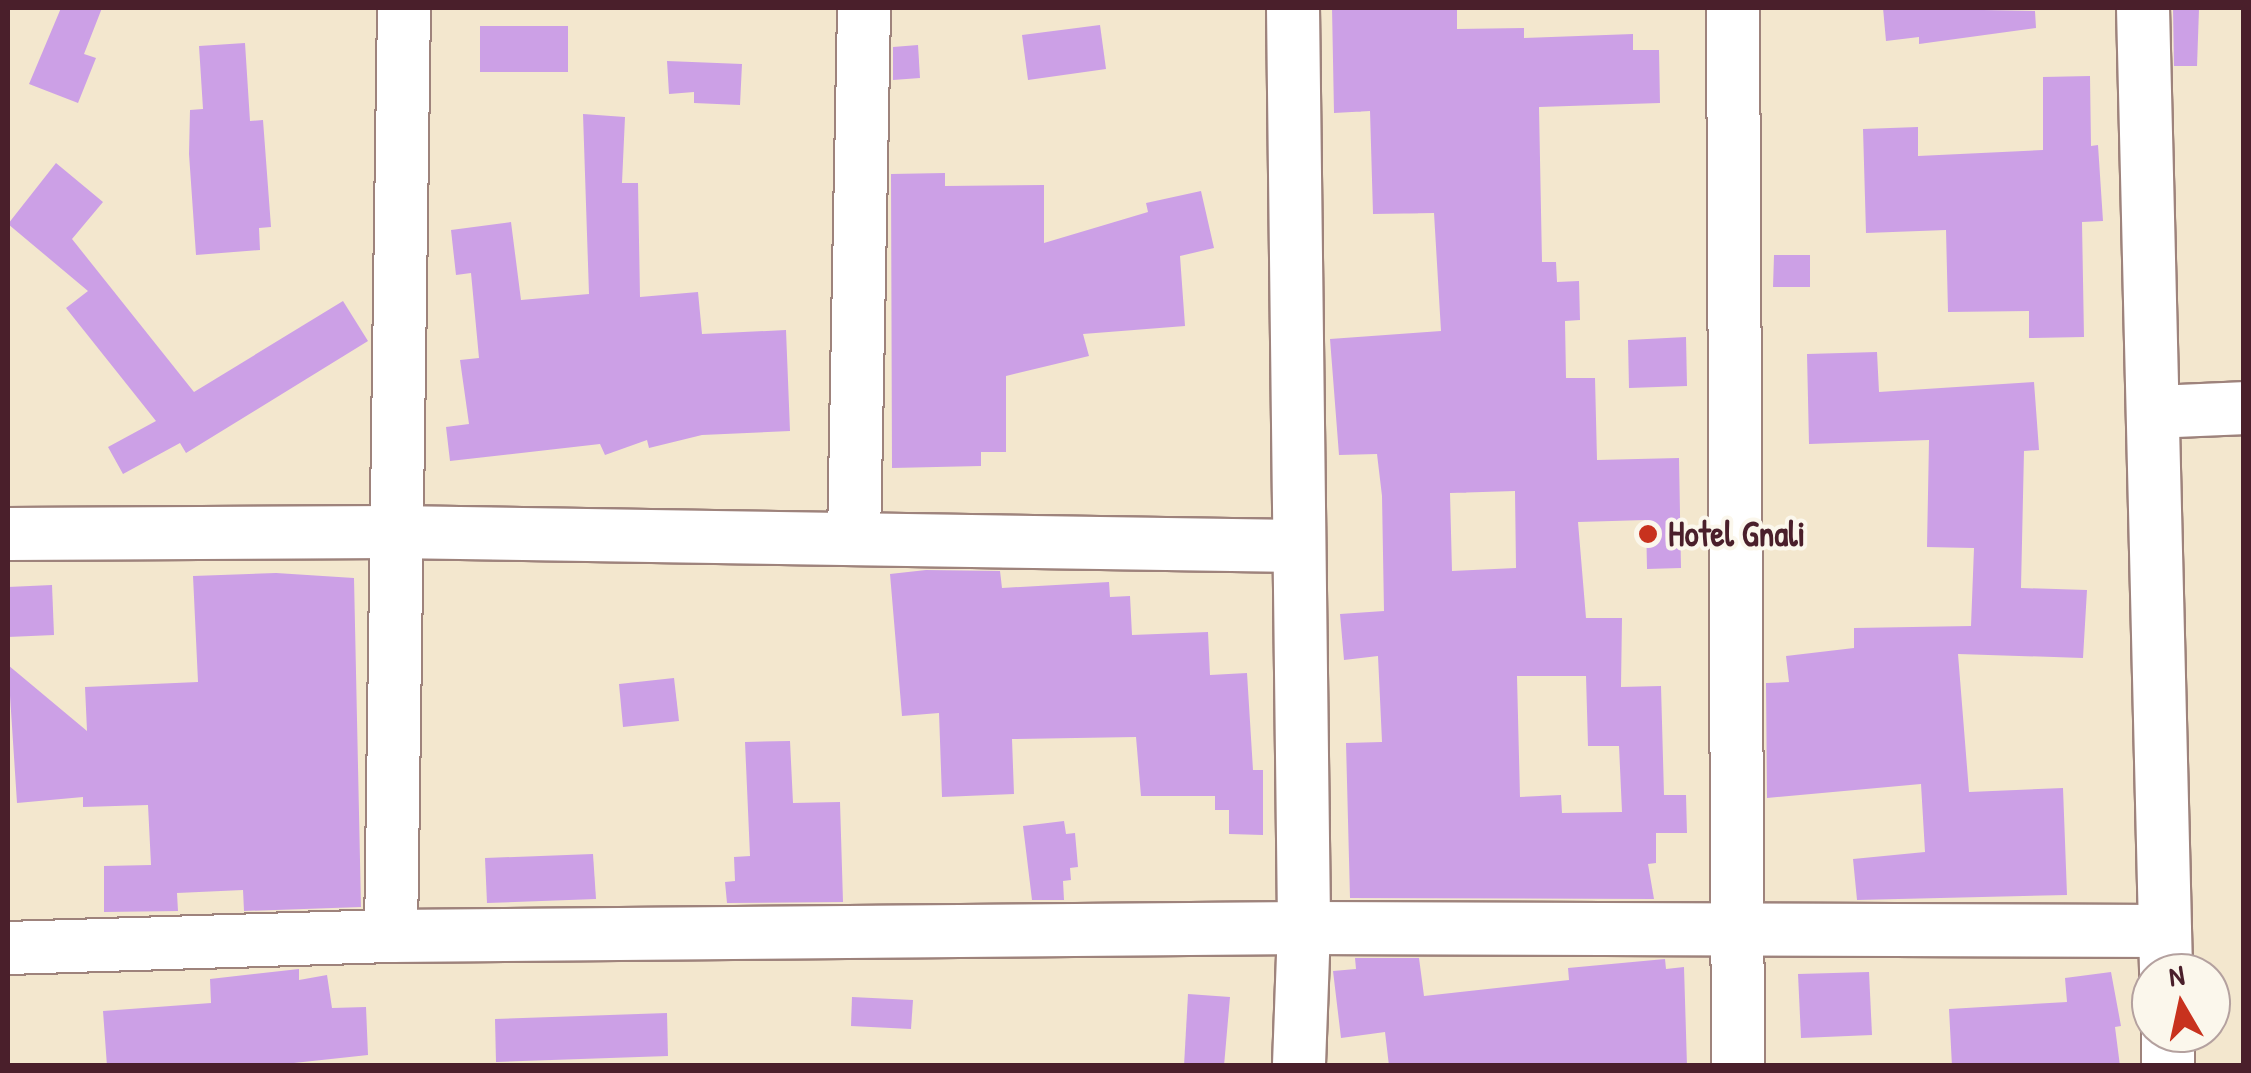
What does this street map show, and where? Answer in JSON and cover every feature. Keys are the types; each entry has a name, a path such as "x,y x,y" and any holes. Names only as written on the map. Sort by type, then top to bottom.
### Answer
{"street":[{"path":"390,936 404,8"},
{"path":"854,539 864,8"},
{"path":"1293,8 1304,928 1299,1066"},
{"path":"1733,8 1738,1066"},
{"path":"8,948 390,936 1304,928 1740,934 2166,952 2143,8"},
{"path":"2154,412 2244,408"},
{"path":"8,534 394,532 1298,546"}],"building":[{"path":"61,8 102,8 84,54 96,58 78,103 29,84"},
{"path":"1332,8 1457,8 1457,29 1524,28 1524,38 1633,34 1633,50 1659,50 1660,103 1539,107 1542,262 1556,262 1557,282 1579,281 1580,320 1565,321 1566,378 1595,378 1597,460 1679,458 1681,568 1647,569 1646,520 1578,522 1586,618 1622,618 1621,687 1661,686 1664,795 1686,795 1687,833 1656,833 1656,863 1648,864 1654,899 1350,898 1346,743 1382,742 1378,656 1344,660 1340,614 1384,611 1382,496 1377,454 1339,455 1330,339 1441,331 1434,213 1373,214 1370,111 1334,113","holes":["1515,491 1516,568 1452,571 1450,493","1517,676 1586,676 1588,746 1619,746 1622,812 1562,813 1561,795 1520,797"]},
{"path":"1883,8 2035,11 2036,28 1919,44 1919,37 1886,41"},
{"path":"2173,8 2199,9 2197,66 2174,66"},
{"path":"1100,25 1106,69 1028,80 1022,35"},
{"path":"480,26 568,26 568,72 480,72"},
{"path":"245,43 250,121 263,120 271,227 259,228 260,250 196,255 189,154 190,110 203,109 199,46"},
{"path":"918,45 920,78 893,80 893,47"},
{"path":"667,61 742,64 740,105 694,103 694,92 669,94"},
{"path":"2090,76 2091,146 2098,145 2103,221 2082,222 2084,337 2029,338 2029,311 1948,312 1946,230 1866,233 1863,129 1918,127 1918,156 2043,150 2043,77"},
{"path":"583,114 625,117 622,183 638,183 640,297 698,292 702,334 786,330 790,431 702,435 649,448 647,440 605,455 600,444 450,461 446,427 469,424 460,360 479,358 471,273 456,275 451,230 511,222 521,300 589,294"},
{"path":"56,163 103,202 72,239 194,392 343,301 368,341 186,453 180,443 123,474 108,447 156,421 66,308 88,291 8,224"},
{"path":"945,173 945,186 1044,185 1044,243 1148,212 1146,203 1201,191 1214,248 1180,256 1185,326 1083,334 1089,356 1006,376 1006,452 981,452 981,466 892,468 891,174"},
{"path":"1774,255 1810,255 1810,287 1773,287"},
{"path":"1686,337 1687,386 1629,388 1628,340"},
{"path":"1877,352 1879,392 2034,382 2039,450 2024,451 2021,588 2087,590 2083,658 1958,654 1969,792 2063,788 2067,895 1857,900 1853,859 1925,852 1921,784 1767,798 1766,683 1789,682 1786,656 1854,648 1854,628 1971,626 1974,548 1927,547 1929,440 1809,444 1807,354"},
{"path":"926,570 1000,571 1002,588 1109,582 1110,597 1130,596 1132,635 1208,632 1210,675 1247,673 1253,770 1263,770 1263,835 1229,834 1229,810 1215,810 1215,796 1141,796 1136,737 1012,739 1014,794 942,797 939,713 902,716 890,574"},
{"path":"276,573 354,578 361,907 244,911 243,890 177,893 178,911 104,912 104,866 151,865 148,805 83,807 83,797 17,803 8,665 87,731 85,687 198,682 193,576"},
{"path":"52,585 54,635 8,637 8,587"},
{"path":"674,678 679,721 623,727 619,684"},
{"path":"790,741 793,803 840,802 843,902 727,903 725,882 735,881 734,857 750,856 745,742"},
{"path":"1064,821 1066,834 1075,833 1078,867 1070,868 1071,880 1063,881 1064,900 1032,900 1023,826"},
{"path":"593,854 596,899 487,903 485,858"},
{"path":"1355,958 1419,958 1424,996 1569,980 1568,968 1665,959 1666,969 1684,967 1687,1066 1389,1066 1385,1032 1341,1038 1333,971 1356,969"},
{"path":"299,969 299,980 327,975 332,1008 366,1007 368,1055 266,1066 107,1066 103,1011 211,1003 210,979"},
{"path":"1869,972 1872,1035 1801,1038 1798,974"},
{"path":"2111,972 2121,1026 2115,1027 2120,1066 1952,1066 1949,1009 2067,1002 2065,978"},
{"path":"1188,994 1230,997 1224,1066 1184,1066"},
{"path":"852,997 913,1000 911,1029 851,1026"},
{"path":"667,1013 668,1056 496,1062 495,1019"}],"place":[{"name":"Hotel Gnali","path":"1648,534"}]}
